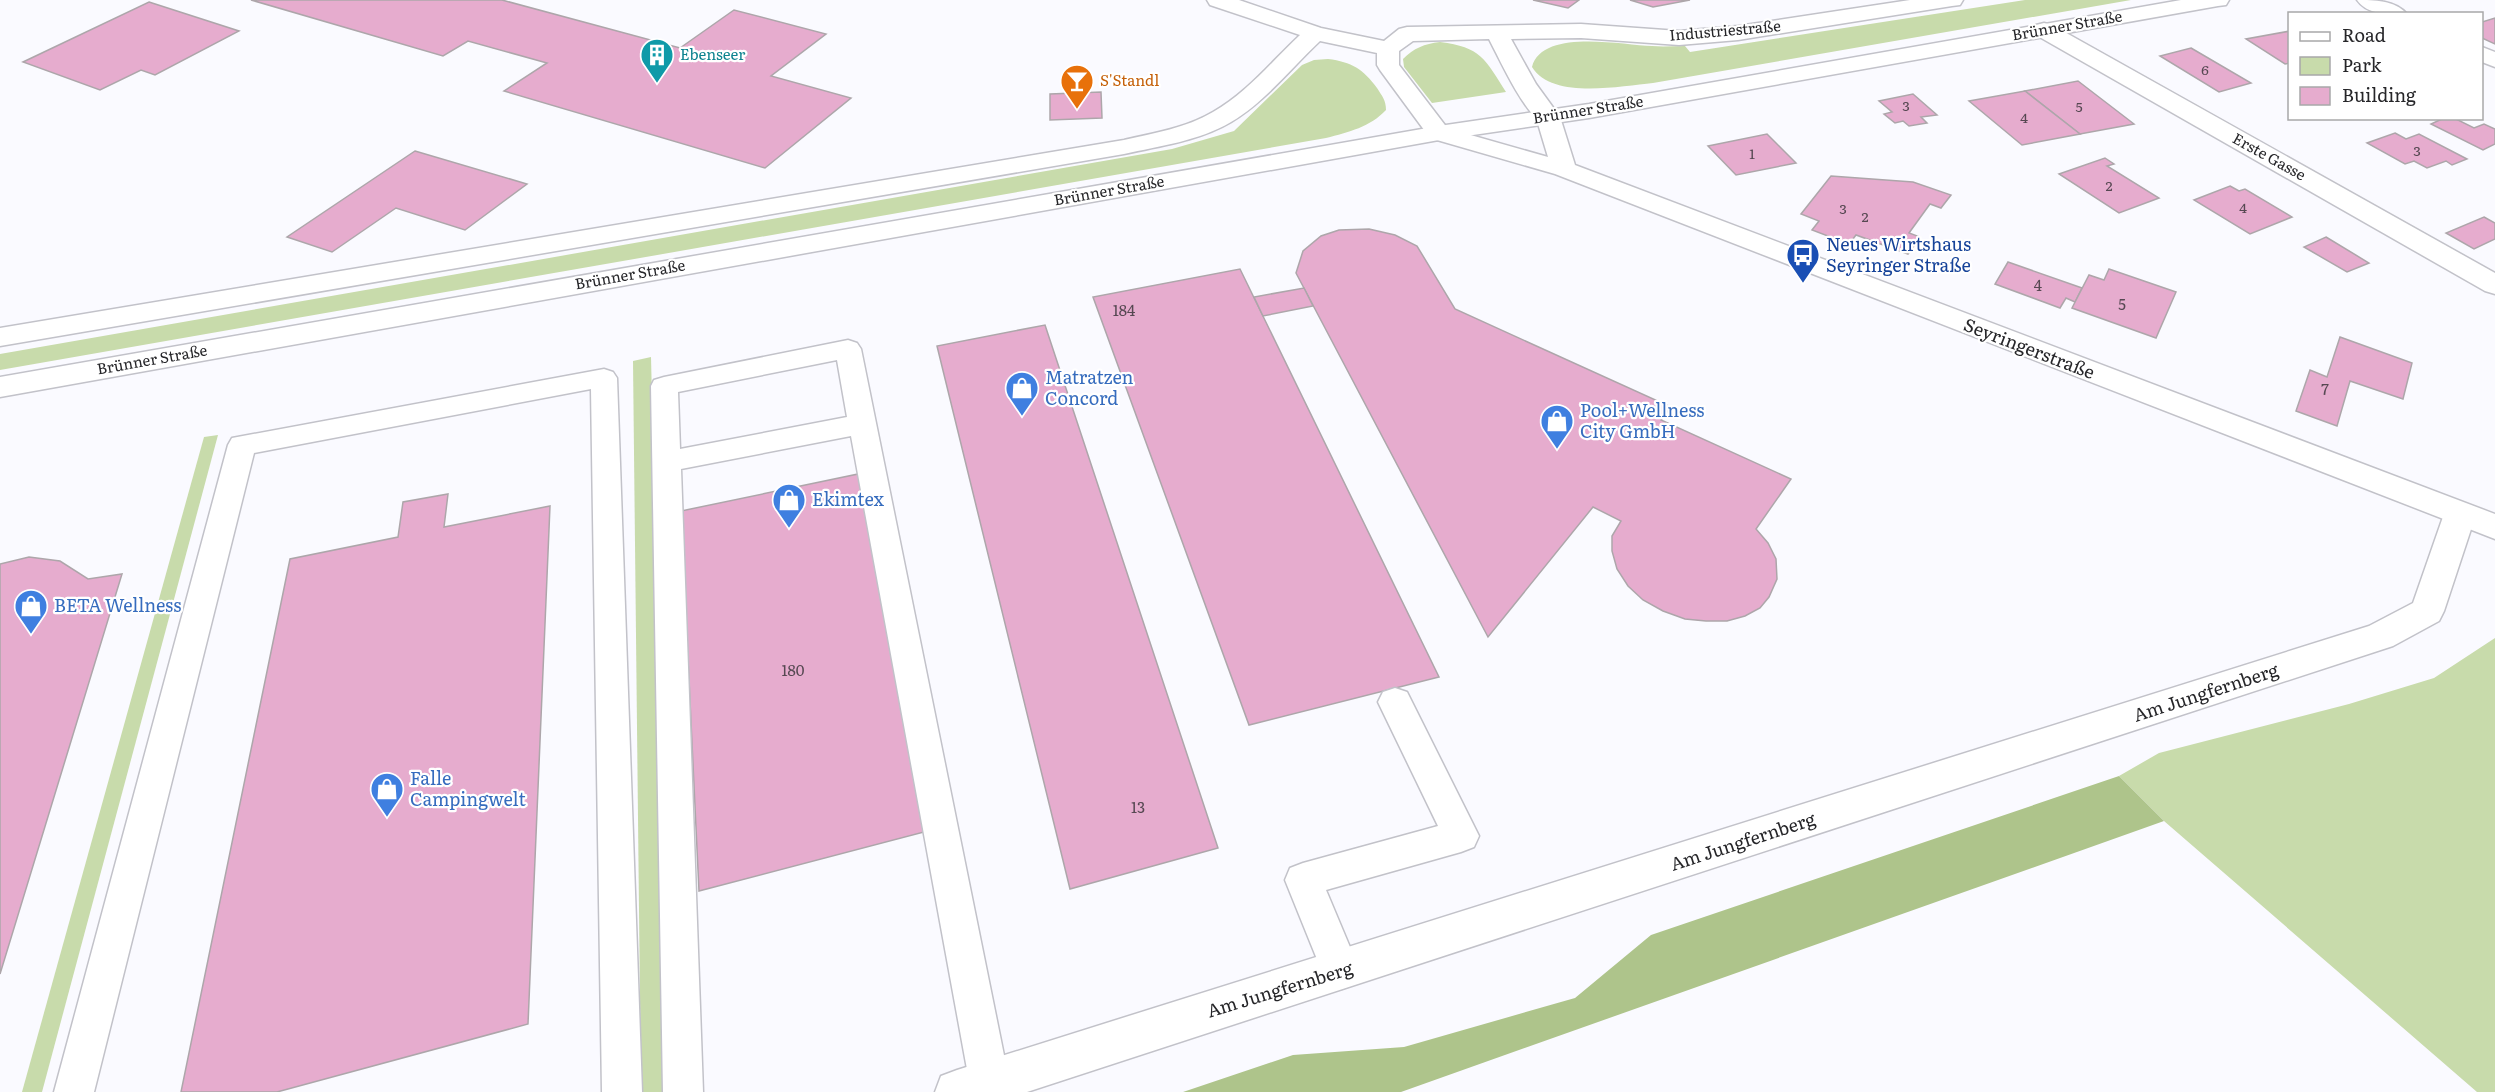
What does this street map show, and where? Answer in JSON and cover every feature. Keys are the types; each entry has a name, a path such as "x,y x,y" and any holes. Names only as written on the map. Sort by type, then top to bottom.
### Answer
{"street":[{"path":"1218,0 1315,33 1388,49 1388,65 1438,133"},
{"name":"Industriestraße","path":"1388,49 1407,34 1581,31 1679,38 1783,26 1952,0"},
{"name":"Brünner Straße","path":"0,387 1438,133 1548,117 2218,0"},
{"path":"2367,0 2392,12"},
{"name":"Erste Gasse","path":"2044,30 2495,285"},
{"path":"1496,32 1525,86 1548,117 1564,169"},
{"path":"0,337 1124,147 1180,134 1221,117 1244,102 1315,33"},
{"name":"Seyringerstraße","path":"1438,133 1564,169 2495,527"},
{"name":"Am Jungfernberg","path":"973,1086 1341,971 2381,636 2427,611 2460,514"}],"lane":[{"path":"683,1092 664,386 848,349 973,1086"},
{"path":"74,1092 242,445 604,378 622,1092"},
{"path":"666,462 862,424"},
{"path":"1341,971 1303,880 1461,836 1395,702"}],"green space":[{"path":"2025,0 2131,0 1653,83 1588,89 1570,87 1555,84 1542,77 1532,67 1539,55 1551,47 1566,43 1603,42 1685,46 1690,52"},
{"path":"1440,42 1465,47 1480,56 1506,92 1432,103 1404,67 1403,59 1420,47"},
{"path":"1328,59 1350,64 1362,71 1382,96 1386,110 1366,125 1326,138 0,370 0,354 1172,149 1234,131 1302,65 1314,60"},
{"path":"651,357 669,1092 641,1092 633,361"},
{"path":"218,435 42,1092 22,1092 204,437"},
{"path":"2495,638 2495,1092 2477,1092 2164,821 2119,776 2159,753 2349,704 2434,678"},
{"path":"2119,776 2164,821 1401,1092 1183,1092 1293,1055 1404,1047 1575,998 1651,935"}],"building":[{"name":"Ebenseer","path":"251,0 502,0 680,48 734,10 826,34 771,76 851,98 765,168 504,91 547,63 468,41 443,56"},
{"path":"1533,0 1579,0 1568,8"},
{"path":"1630,0 1690,0 1653,7"},
{"path":"149,2 239,31 155,75 141,70 100,90 23,62"},
{"path":"2495,18 2495,44 2483,38 2483,22"},
{"path":"2288,31 2288,63 2285,64 2246,39"},
{"path":"2191,48 2251,83 2219,92 2160,56"},
{"path":"2078,81 2134,124 2080,134 2025,91"},
{"path":"2025,91 2080,134 2022,145 1969,101"},
{"path":"1101,92 1102,118 1050,120 1050,94"},
{"path":"1913,94 1937,115 1921,117 1927,123 1909,126 1903,121 1895,123 1884,114 1892,112 1879,101"},
{"path":"2440,120 2458,120 2474,128 2484,124 2495,129 2495,144 2483,150 2431,124"},
{"path":"2395,133 2406,139 2419,134 2467,159 2452,165 2446,161 2427,168 2414,161 2405,164 2367,143"},
{"path":"1767,134 1796,163 1736,175 1708,146"},
{"path":"415,151 527,184 465,230 396,208 332,252 287,237"},
{"path":"2105,158 2114,164 2107,166 2159,198 2119,213 2059,174"},
{"path":"1831,176 1913,182 1951,195 1941,208 1930,204 1909,233 1920,237 1908,254 1856,235 1849,244 1812,230 1819,221 1801,214"},
{"path":"2230,186 2239,191 2245,189 2292,217 2250,234 2194,200"},
{"path":"2484,217 2495,223 2495,239 2474,249 2446,233"},
{"name":"Pool+Wellness City GmbH","path":"1369,229 1395,235 1417,246 1455,309 1671,407 1661,420 1791,479 1756,529 1768,543 1776,559 1777,579 1769,597 1760,608 1745,616 1727,621 1706,621 1685,619 1643,600 1628,586 1617,569 1612,551 1612,536 1621,521 1593,507 1488,637 1296,273 1303,251 1321,236 1339,230"},
{"path":"2326,237 2369,263 2347,272 2304,247"},
{"path":"2008,262 2082,288 2075,302 2066,298 2060,308 1995,284"},
{"path":"1240,269 1439,677 1249,725 1093,297"},
{"path":"2109,269 2176,292 2156,338 2072,308 2089,275 2104,280"},
{"path":"1304,288 1313,306 1263,316 1254,297"},
{"path":"1045,325 1218,848 1070,889 937,346"},
{"path":"2340,337 2412,363 2403,399 2350,381 2337,426 2296,411 2310,370 2327,377"},
{"path":"863,473 924,832 699,891 681,511"},
{"name":"Falle Campingwelt","path":"448,494 444,527 550,506 528,1024 277,1092 181,1092 290,559 398,537 403,502"},
{"path":"29,557 60,561 88,579 122,574 0,974 0,564"}],"place":[{"name":"Ebenseer","path":"657,84"},
{"name":"S'Standl","path":"1077,110"},
{"name":"Neues Wirtshaus Seyringer Straße","path":"1803,284"},
{"name":"Matratzen Concord","path":"1022,417"},
{"name":"Pool+Wellness City GmbH","path":"1557,450"},
{"name":"Ekimtex","path":"789,529"},
{"name":"BETA Wellness","path":"31,635"},
{"name":"Falle Campingwelt","path":"387,818"}]}
